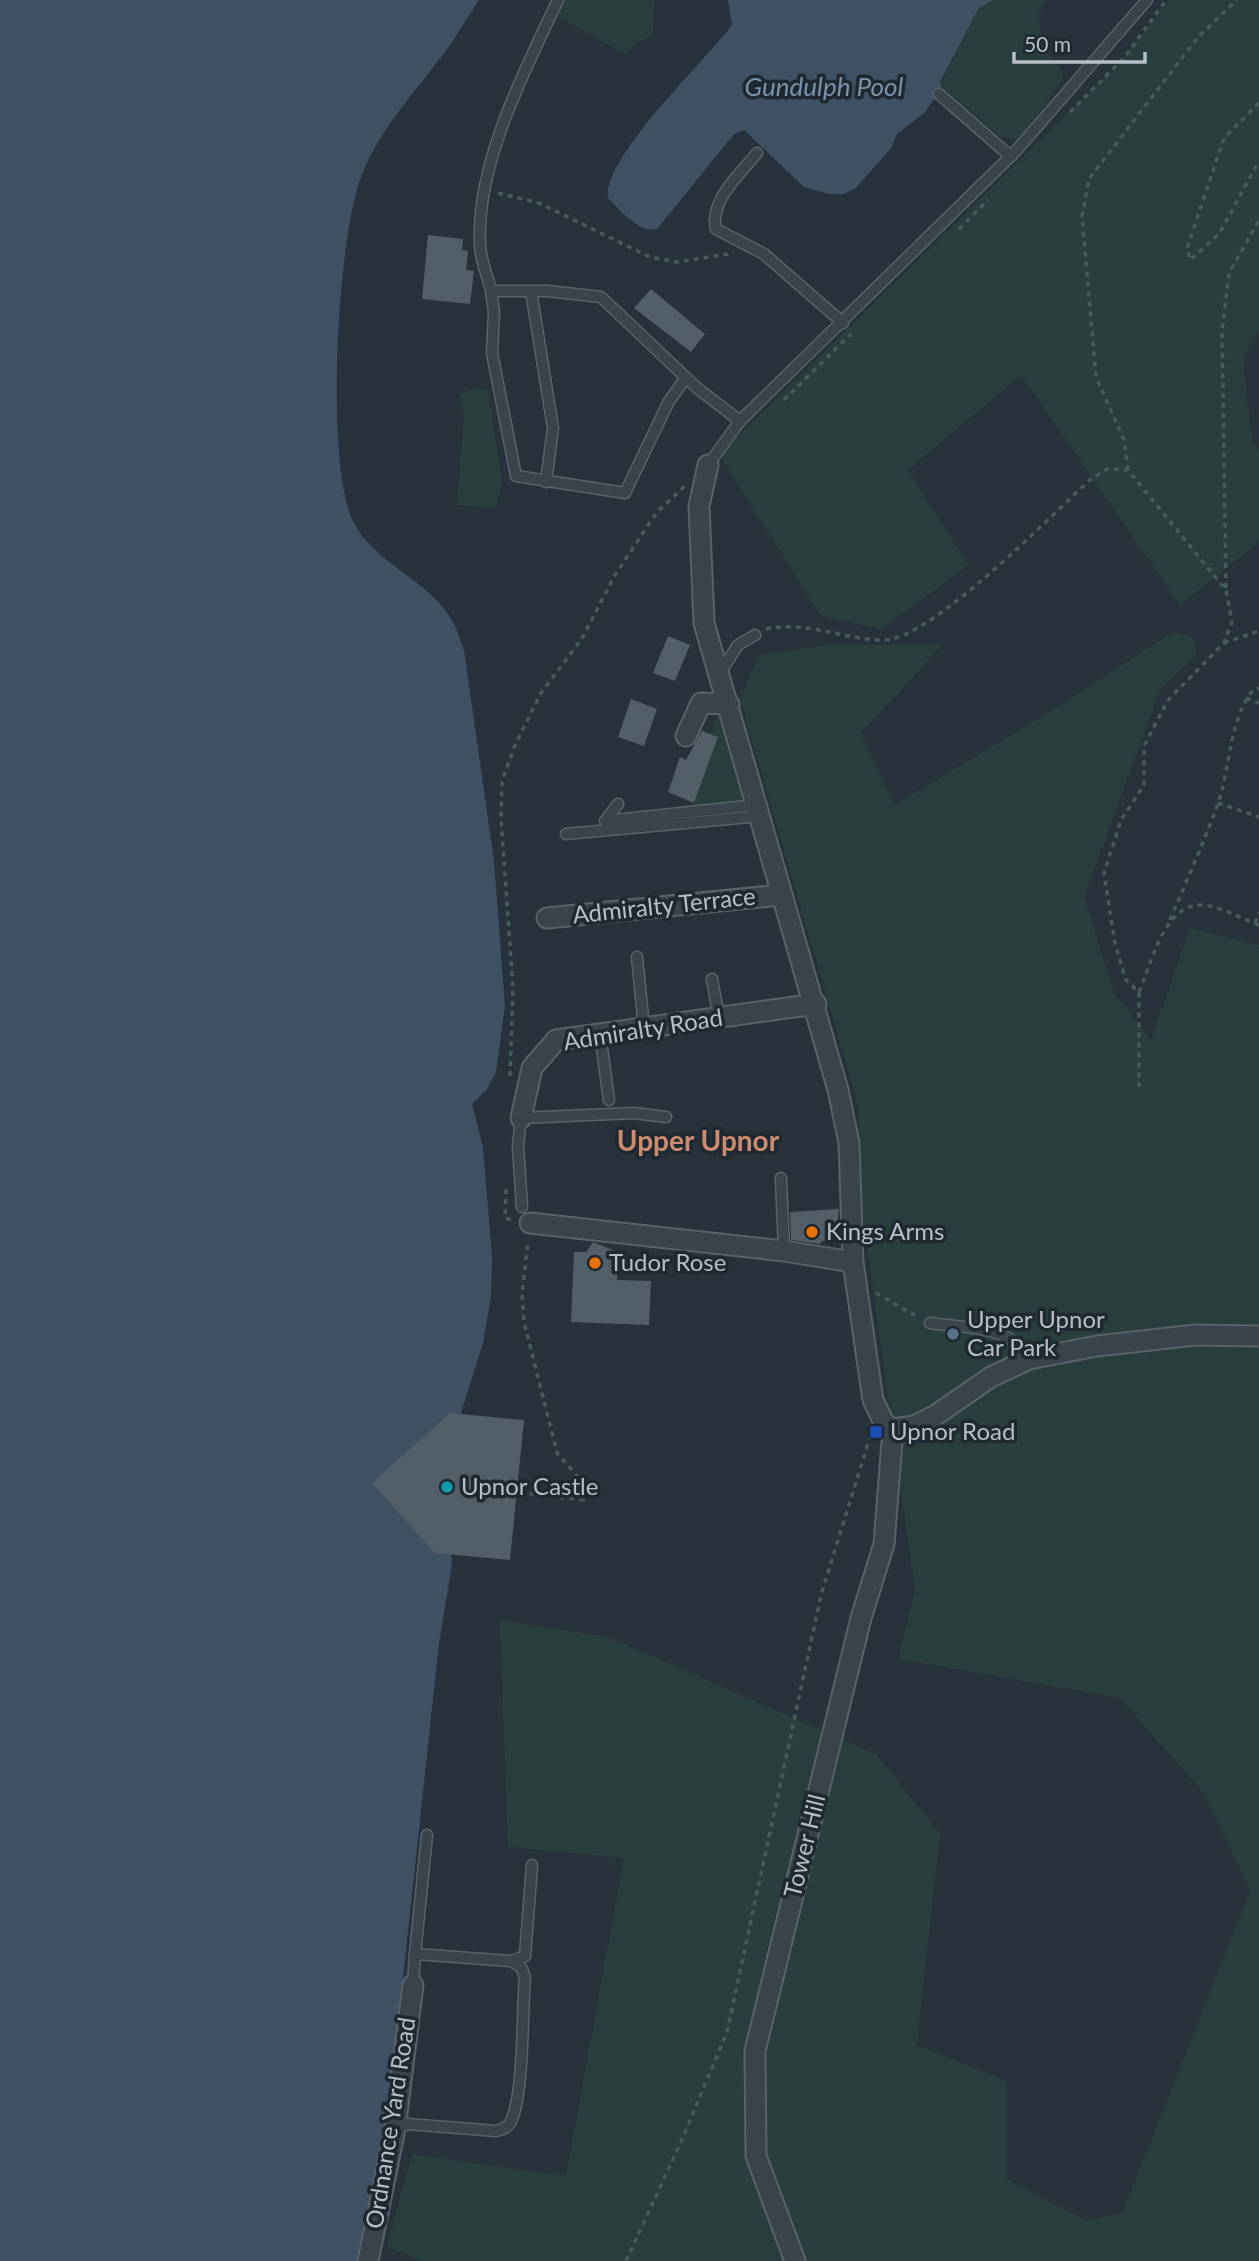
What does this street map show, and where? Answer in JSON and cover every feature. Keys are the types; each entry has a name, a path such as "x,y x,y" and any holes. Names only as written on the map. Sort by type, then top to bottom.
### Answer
{"street":[{"path":"708,465 699,506 704,623 781,894 816,1004 849,1143 854,1272 873,1400 884,1423 893,1429 915,1426 936,1415 991,1377 1029,1359 1097,1346 1195,1335 1259,1336"},
{"path":"686,736 701,703 729,704"},
{"name":"Admiralty Terrace","path":"547,918 781,894"},
{"name":"Admiralty Road","path":"522,1118 532,1068 556,1040 816,1004"},
{"path":"526,1215 784,1251 854,1272"},
{"name":"Tower Hill","path":"794,2261 756,2156 755,2051 851,1658 884,1544 893,1429"},
{"name":"Ordnance Yard Road","path":"368,2261 395,2129 413,1985"}],"lane":[{"path":"558,0 517,93 483,188 480,246 491,291 494,312 492,353 514,473 517,477 625,493 668,403 686,377"},
{"path":"708,465 740,421 843,323 1010,156 1147,0"},
{"path":"939,94 1010,156"},
{"path":"757,153 720,200 713,218 716,229 764,254 843,323"},
{"path":"491,291 531,291 601,297 686,377 740,421"},
{"path":"531,291 554,428 545,482"},
{"path":"720,673 738,645 755,635"},
{"path":"618,804 605,821 758,810"},
{"path":"566,834 758,810"},
{"path":"637,957 644,1028"},
{"path":"712,979 719,1018"},
{"path":"600,1034 609,1100"},
{"path":"526,1215 518,1146 522,1118 635,1113 666,1117"},
{"path":"781,1178 784,1251"},
{"path":"930,1323 1005,1335 1022,1346 1029,1359"},
{"path":"413,1985 427,1835"},
{"path":"415,1954 511,1961 525,1956 532,1865"},
{"path":"395,2129 408,2124 496,2131 506,2128 512,2121 525,1977 521,1967 511,1961"}],"path":[{"path":"1226,590 1128,470 1124,440 1096,377 1083,216 1089,180 1199,36 1237,0"},
{"path":"1259,103 1224,138 1187,248 1190,260 1219,234 1259,160"},
{"path":"483,188 539,204 650,257 677,261 753,249"},
{"path":"1139,992 1126,979 1122,968 1104,873 1121,820 1143,785 1144,747 1168,700 1224,643 1232,622 1226,590 1222,331 1229,273 1259,220"},
{"path":"510,1083 513,988 503,856 502,781 515,745 541,693 581,640 615,575 657,512 708,465"},
{"path":"755,635 768,628 794,626 885,640 912,633 947,608 1090,480 1107,469 1128,470"},
{"path":"1224,643 1259,631"},
{"path":"1139,1087 1139,992 1218,803 1246,698 1254,689 1259,688"},
{"path":"1246,698 1259,703"},
{"path":"1218,803 1259,817"},
{"path":"1171,920 1184,909 1202,905 1257,924 1259,912"},
{"path":"490,1489 584,1500 586,1486 557,1453 524,1322 522,1294 526,1215 505,1218 506,1177"},
{"path":"854,1272 930,1323"},
{"path":"626,2261 680,2144 727,2032 821,1595 878,1412"}],"green space":[{"path":"565,0 654,0 653,35 634,44 626,55 557,16"},
{"path":"994,0 1047,0 1039,13 1041,44 1063,72 1061,81 1025,134 1017,140 999,136 940,85 979,8"},
{"path":"1169,0 1259,0 1259,330 1243,361 1252,442 1259,449 1259,542 1180,605 1021,375 908,470 969,565 881,629 821,616 719,455 1124,58"},
{"path":"474,388 488,390 502,481 496,508 457,505 464,418 460,394"},
{"path":"1173,632 1192,636 1197,655 1161,688 1084,896 1114,993 1151,1040 1190,928 1259,945 1259,2261 424,2261 387,2247 412,2154 566,2176 624,1858 508,1847 500,1620 609,1637 876,1754 940,1834 917,2045 1007,2081 1007,2179 1086,2220 1122,2213 1250,1891 1203,1792 1120,1698 898,1659 915,1590 862,1211 858,1104 740,699 759,655 826,645 943,644 861,733 895,805 1051,711"},
{"path":"718,715 732,715 750,793 744,803 696,807 694,803 707,769 710,734"}],"water":[{"path":"0,0 479,0 450,45 391,122 363,172 346,244 338,349 339,453 345,494 354,523 375,550 442,606 454,623 464,650 494,861 505,1006 496,1072 487,1089 472,1104 483,1147 492,1257 491,1296 483,1343 455,1432 450,1537 452,1564 439,1643 387,2127 358,2261 0,2261"},
{"name":"Gundulph Pool","path":"728,0 994,0 979,8 940,82 942,87 925,112 897,134 891,148 856,188 844,194 829,194 804,187 744,130 734,134 658,228 645,228 631,220 608,198 611,180 621,159 658,109 732,25"}],"building":[{"path":"428,235 463,239 462,250 468,251 466,270 474,271 470,304 422,299"},
{"path":"651,289 705,334 691,352 634,308"},
{"path":"668,636 690,645 675,681 653,673"},
{"path":"631,699 657,709 644,746 618,737"},
{"path":"702,731 718,737 694,803 668,792 680,757 686,760"},
{"name":"Kings Arms","path":"839,1209 836,1240 822,1241 820,1244 791,1240 790,1212"},
{"path":"593,1242 618,1252 617,1280 651,1281 649,1325 571,1322 574,1252 586,1252"},
{"name":"Upnor Castle","path":"450,1413 524,1420 510,1560 435,1553 372,1483"}],"place":[{"name":"Kings Arms","path":"812,1232"},
{"name":"Tudor Rose","path":"595,1263"},
{"name":"Upper Upnor Car Park","path":"953,1334"},
{"name":"Upnor Road","path":"876,1432"},
{"name":"Upnor Castle","path":"447,1487"}],"district":[{"name":"Upper Upnor","path":"698,1141"}]}
